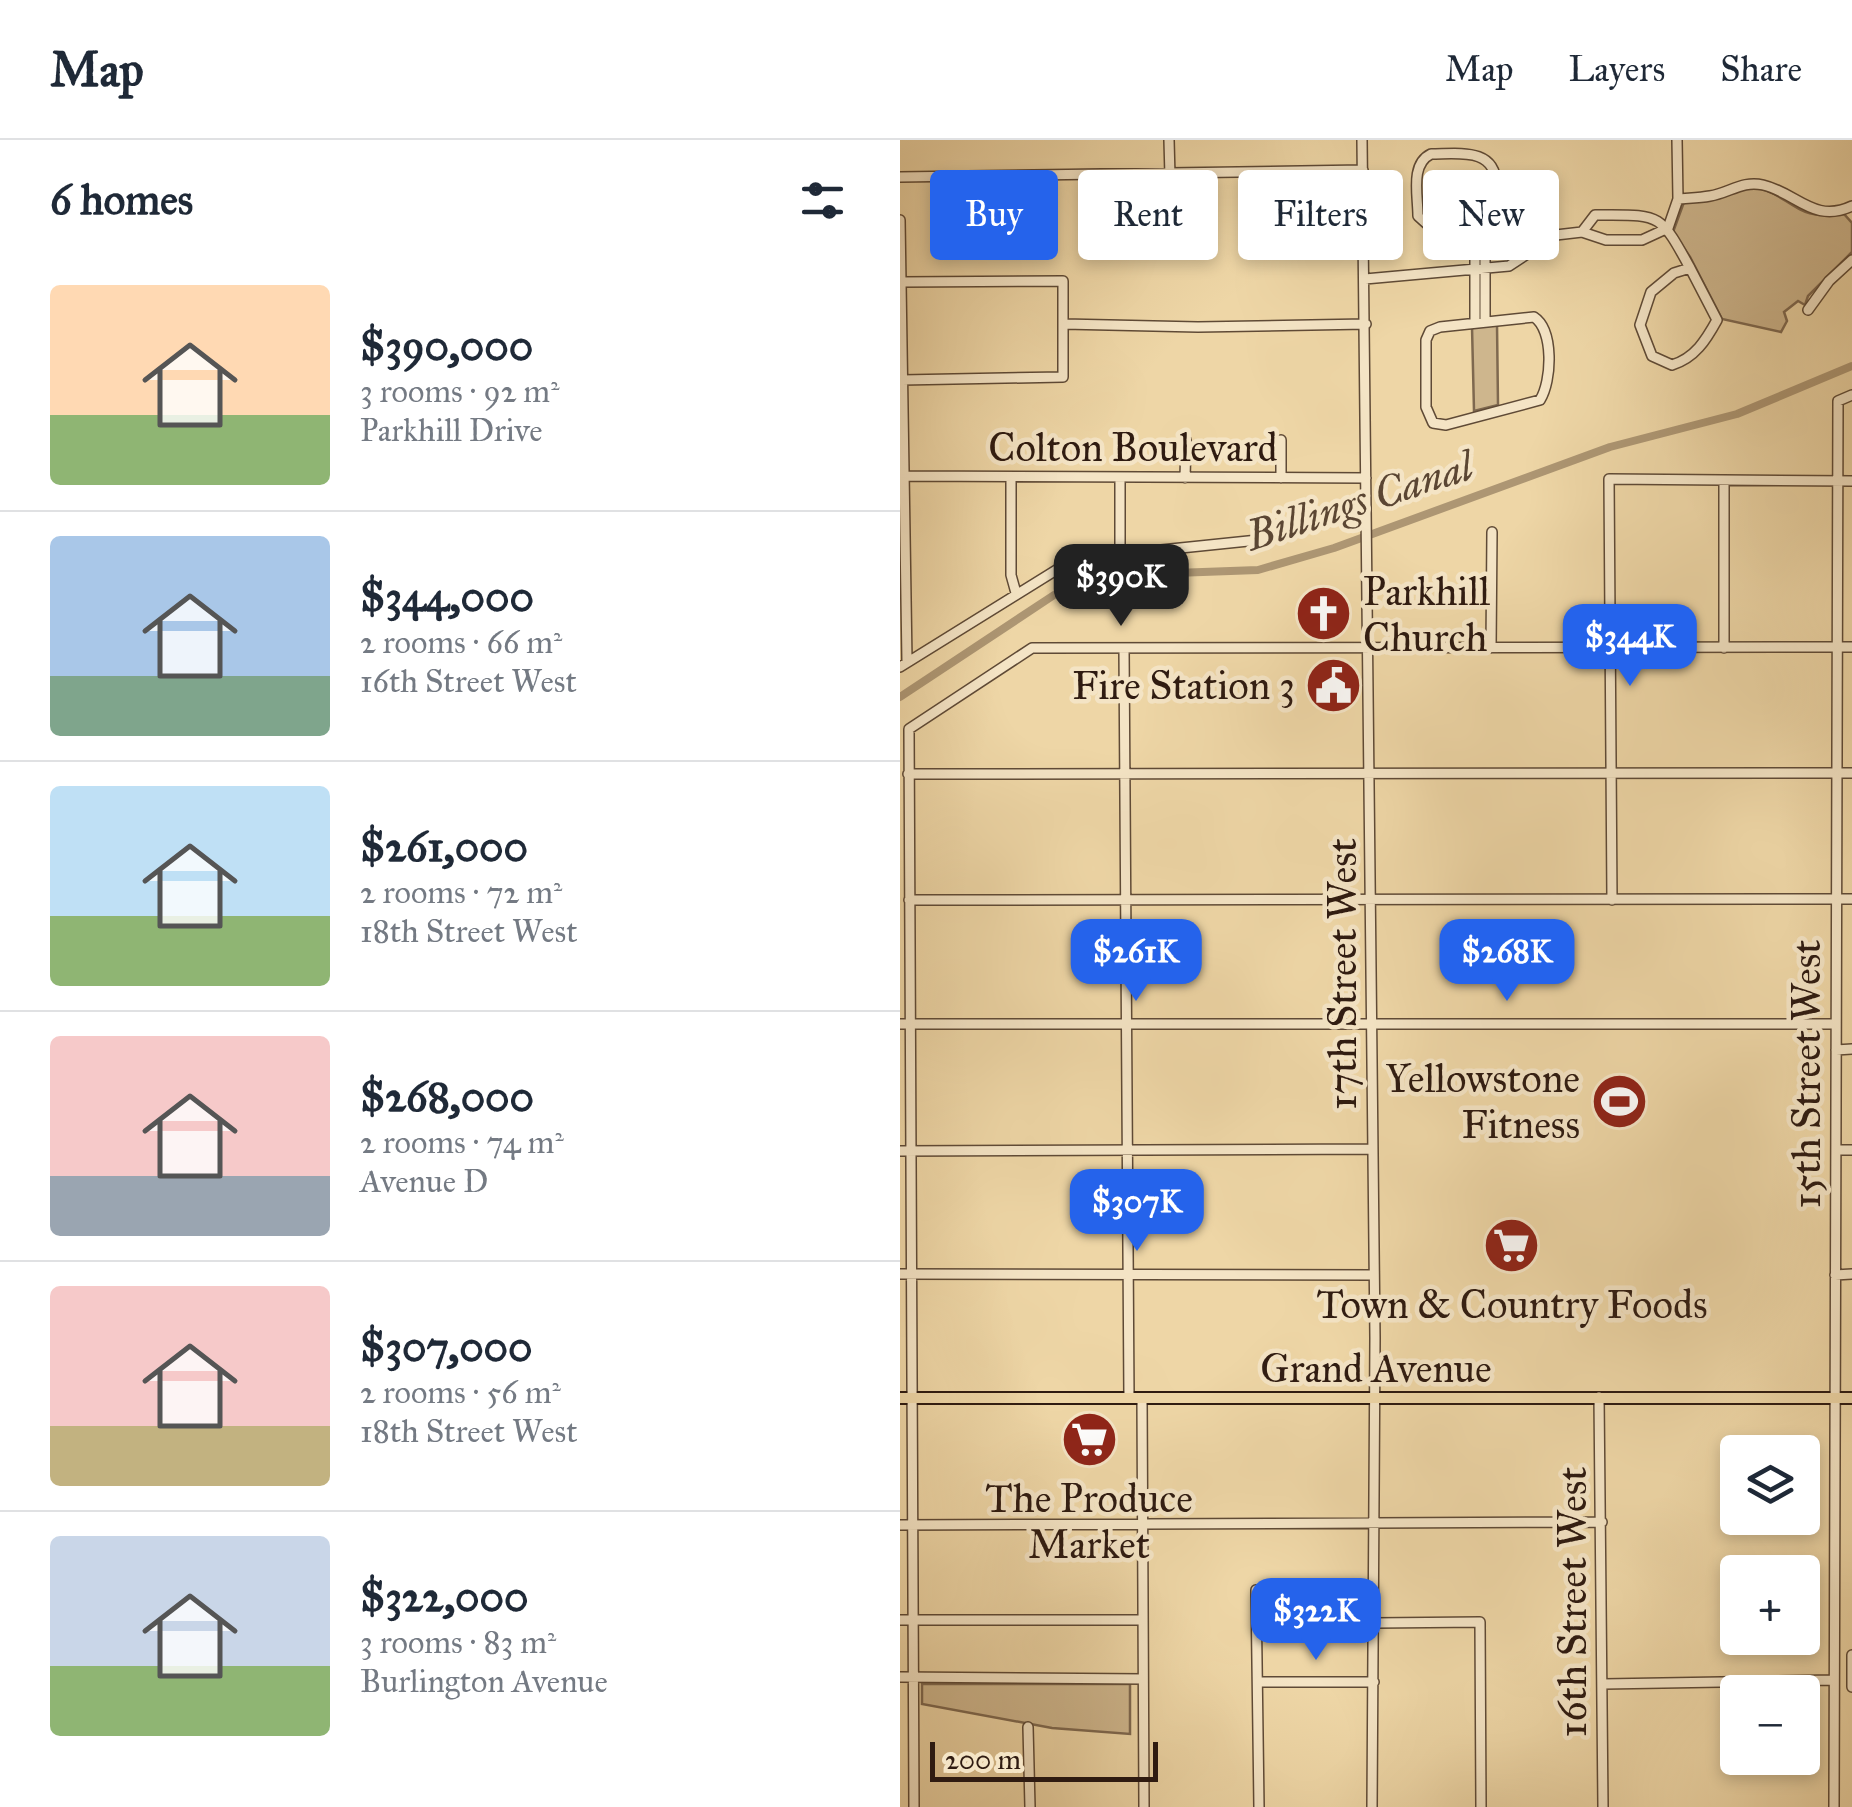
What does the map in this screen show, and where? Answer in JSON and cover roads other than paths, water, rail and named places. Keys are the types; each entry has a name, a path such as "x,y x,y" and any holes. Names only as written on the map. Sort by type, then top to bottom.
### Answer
{"main road":[{"name":"Grand Avenue","path":"906,1398 1852,1398"}],"street":[{"path":"1169,140 1170,170"},
{"name":"17th Street West","path":"1362,140 1363,170"},
{"path":"1365,279 1510,266 1556,235 1582,232 1606,240 1642,240 1668,228 1678,199 1677,140"},
{"path":"1431,154 1479,155 1491,163 1496,175 1496,210 1480,225 1428,226 1418,216 1417,166 1422,158 1431,154"},
{"path":"900,187 900,173 1078,172"},
{"path":"1678,199 1714,196 1750,183 1766,185 1816,212 1851,210"},
{"path":"1582,232 1595,216 1656,218 1668,228 1690,268 1717,320 1687,361 1672,366 1652,356 1640,325 1651,292 1674,273 1690,268"},
{"path":"900,220 904,664"},
{"name":"17th Street West","path":"1365,260 1372,774 1372,1807"},
{"path":"1480,260 1480,322"},
{"path":"1808,310 1852,260"},
{"path":"902,282 1063,280 1064,324 1063,377 902,380"},
{"path":"1534,317 1542,322 1547,332 1544,394 1540,400 1471,420 1446,426 1434,424 1426,407 1426,340 1430,331 1480,322 1534,317"},
{"path":"1064,324 1366,324"},
{"name":"15th Street West","path":"1834,1807 1838,401 1852,395"},
{"path":"1185,478 1186,440"},
{"path":"1280,440 1280,478"},
{"name":"Colton Boulevard","path":"902,476 1366,478"},
{"path":"1011,477 1012,576 1016,592"},
{"path":"1120,478 1120,554"},
{"path":"1612,900 1609,480 1852,481"},
{"path":"1724,480 1724,648"},
{"path":"904,664 1074,559 1258,540 1366,506"},
{"path":"1491,648 1492,532"},
{"path":"914,1807 912,1525 906,1398 914,1274 905,1024 909,729 1032,648 1852,647"},
{"path":"1124,648 1128,1274 1144,1522 1144,1807"},
{"path":"908,774 1852,773"},
{"path":"909,900 1852,899"},
{"path":"1836,1009 1852,1008"},
{"path":"905,1024 1836,1024"},
{"path":"1836,1050 1852,1049"},
{"path":"900,1150 1373,1149"},
{"path":"1836,1150 1852,1150"},
{"path":"900,1274 1374,1275"},
{"path":"1835,1274 1852,1274"},
{"name":"16th Street West","path":"1599,1397 1603,1807"},
{"path":"900,1525 1602,1522"},
{"path":"1256,1590 1259,1807"},
{"path":"900,1620 1142,1620"},
{"path":"1374,1624 1480,1622 1481,1807"},
{"path":"1832,1655 1852,1655 1852,1687"},
{"path":"900,1677 1143,1679"},
{"path":"1604,1684 1832,1680"},
{"path":"1258,1682 1374,1682"},
{"path":"1028,1727 1030,1807"}],"waterway":[{"name":"Billings Canal","path":"900,697 1054,595 1092,576 1258,570 1334,548 1610,447 1737,414 1852,366"}],"place":[{"name":"Parkhill Church","path":"1324,614"},
{"name":"Fire Station 3","path":"1334,685"},
{"name":"Yellowstone Fitness","path":"1619,1101"},
{"name":"Town & Country Foods","path":"1512,1245"},
{"name":"The Produce Market","path":"1089,1439"}]}
